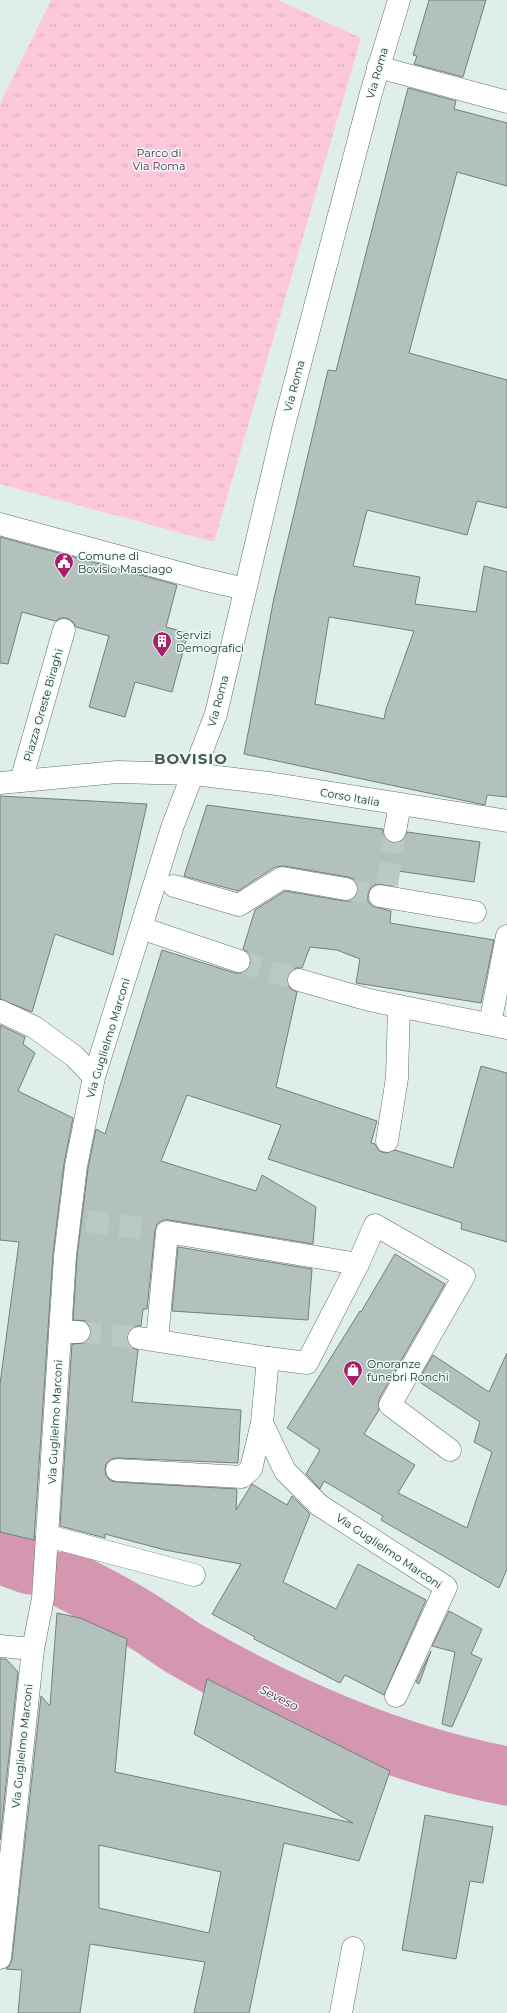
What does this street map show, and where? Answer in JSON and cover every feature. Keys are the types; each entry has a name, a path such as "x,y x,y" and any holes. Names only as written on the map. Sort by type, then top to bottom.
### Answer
{"street":[{"name":"Via Roma","path":"193,774 216,714 284,425 378,67 399,0"},
{"path":"378,67 507,102"},
{"path":"0,524 202,579 245,589"},
{"name":"Piazza Oreste Biraghi","path":"21,781 64,630"},
{"path":"0,783 117,772 193,774"},
{"name":"Corso Italia","path":"193,774 269,783 507,821"},
{"name":"Via Guglielmo Marconi","path":"0,1958 33,1649 43,1598 47,1540 69,1332 78,1221 76,1166 94,1077 173,825 193,774"},
{"path":"395,831 400,805"},
{"path":"174,886 240,905 282,878 346,889"},
{"path":"386,893 475,912"},
{"path":"141,928 239,961"},
{"path":"299,980 369,1000 499,1026 507,936"},
{"path":"387,1141 397,1078 399,1006"},
{"path":"0,1011 34,1026 74,1056 94,1077"},
{"path":"358,1264 158,1230 148,1339 307,1363 358,1264 374,1225 464,1276 390,1405 450,1450"},
{"path":"118,1470 242,1477 251,1469 262,1423 268,1358"},
{"name":"Via Guglielmo Marconi","path":"262,1423 285,1471 320,1505 446,1587 396,1696"},
{"path":"47,1540 89,1547 194,1575"},
{"path":"0,1646 33,1649"},
{"path":"341,2013 353,1948"}],"green space":[{"name":"Parco di Via Roma","path":"51,0 278,0 361,38 214,542 0,484 0,104"}],"building":[{"path":"429,0 486,0 463,77 414,64 417,56 413,55"},
{"path":"408,88 456,101 454,109 507,123 507,186 457,172 409,353 507,380 507,508 477,501 467,535 367,510 353,566 420,577 415,604 476,612 484,566 507,572 507,797 487,795 485,805 244,754 274,598 328,370 336,371","holes":["329,617 414,631 386,709 384,719 315,704"]},
{"path":"0,537 177,585 166,627 188,633 172,692 135,682 125,717 89,707 109,636 76,627 73,622 67,618 61,618 55,621 22,612 8,664 0,663"},
{"path":"0,796 147,804 113,955 55,934 32,1012 0,999"},
{"path":"207,805 383,829 383,835 387,840 393,843 399,843 404,839 407,832 480,842 474,882 398,871 395,886 376,884 371,888 368,894 368,901 372,906 391,911 390,923 494,940 481,1003 356,983 360,959 337,950 310,947 302,968 296,968 291,971 287,977 287,983 290,988 297,992 276,1087 377,1121 371,1143 375,1144 379,1151 385,1153 395,1150 453,1168 481,1066 507,1073 507,1242 461,1229 462,1223 268,1159 281,1125 187,1095 161,1161 256,1191 262,1175 316,1207 313,1244 169,1220 163,1220 157,1224 147,1309 143,1309 141,1326 135,1326 130,1330 127,1336 127,1342 131,1347 138,1350 132,1402 241,1410 238,1463 118,1458 111,1459 106,1464 105,1469 106,1476 111,1481 116,1482 237,1489 236,1510 252,1484 287,1505 292,1496 310,1514 283,1582 336,1609 358,1564 426,1600 384,1695 345,1675 340,1683 254,1639 255,1637 212,1614 241,1564 165,1550 105,1534 105,1538 60,1526 72,1344 86,1343 90,1338 91,1332 90,1326 86,1321 73,1320 77,1257 88,1168 96,1129 105,1134 162,950 235,973 242,973 248,970 251,965 249,953 243,949 255,910 285,891 351,901 356,897 358,891 358,884 354,879 284,866 275,867 238,891 184,876"},
{"path":"0,1025 25,1037 23,1044 35,1053 18,1091 73,1118 64,1164 53,1254 34,1540 0,1532 0,1384 19,1242 0,1240"},
{"path":"178,1247 312,1269 308,1320 172,1311"},
{"path":"395,1254 445,1284 379,1399 379,1410 364,1434 415,1465 398,1493 467,1528 492,1452 474,1442 480,1422 418,1381 433,1355 489,1392 507,1353 507,1569 499,1588 381,1520 383,1516 324,1481 320,1489 306,1474 320,1450 287,1428 360,1311 361,1312"},
{"path":"449,1611 482,1629 471,1654 482,1659 452,1727 442,1724 455,1652 432,1646"},
{"path":"57,1613 80,1618 127,1639 115,1772 353,1823 194,1734 207,1679 390,1771 359,1861 284,1843 249,2013 194,2013 205,1962 90,1944 80,2013 18,2013 22,1970 6,1969 10,1965 12,1959 41,1696 50,1706","holes":["99,1845 221,1872 209,1933 99,1908"]},
{"path":"431,1651 419,1684 416,1682"},
{"path":"0,1659 6,1659 18,1672 0,1840"},
{"path":"425,1815 493,1827 483,1883 470,1881 456,1959 402,1950"}],"waterway":[{"name":"Seveso","path":"0,1554 30,1565"},
{"name":"Seveso","path":"68,1580 128,1612 185,1649 301,1709 341,1726 422,1755 464,1767 507,1776"}],"tunnel":[{"path":"387,885 395,831"},
{"path":"346,889 380,896"},
{"path":"239,961 299,980"},
{"path":"87,1221 149,1229"},
{"path":"79,1332 139,1338"}],"place":[{"name":"Comune di Bovisio Masciago","path":"64,579"},
{"name":"Servizi Demografici","path":"162,658"},
{"name":"Onoranze funebri Ronchi","path":"353,1387"}],"district":[{"name":"BOVISIO","path":"191,759"}]}
